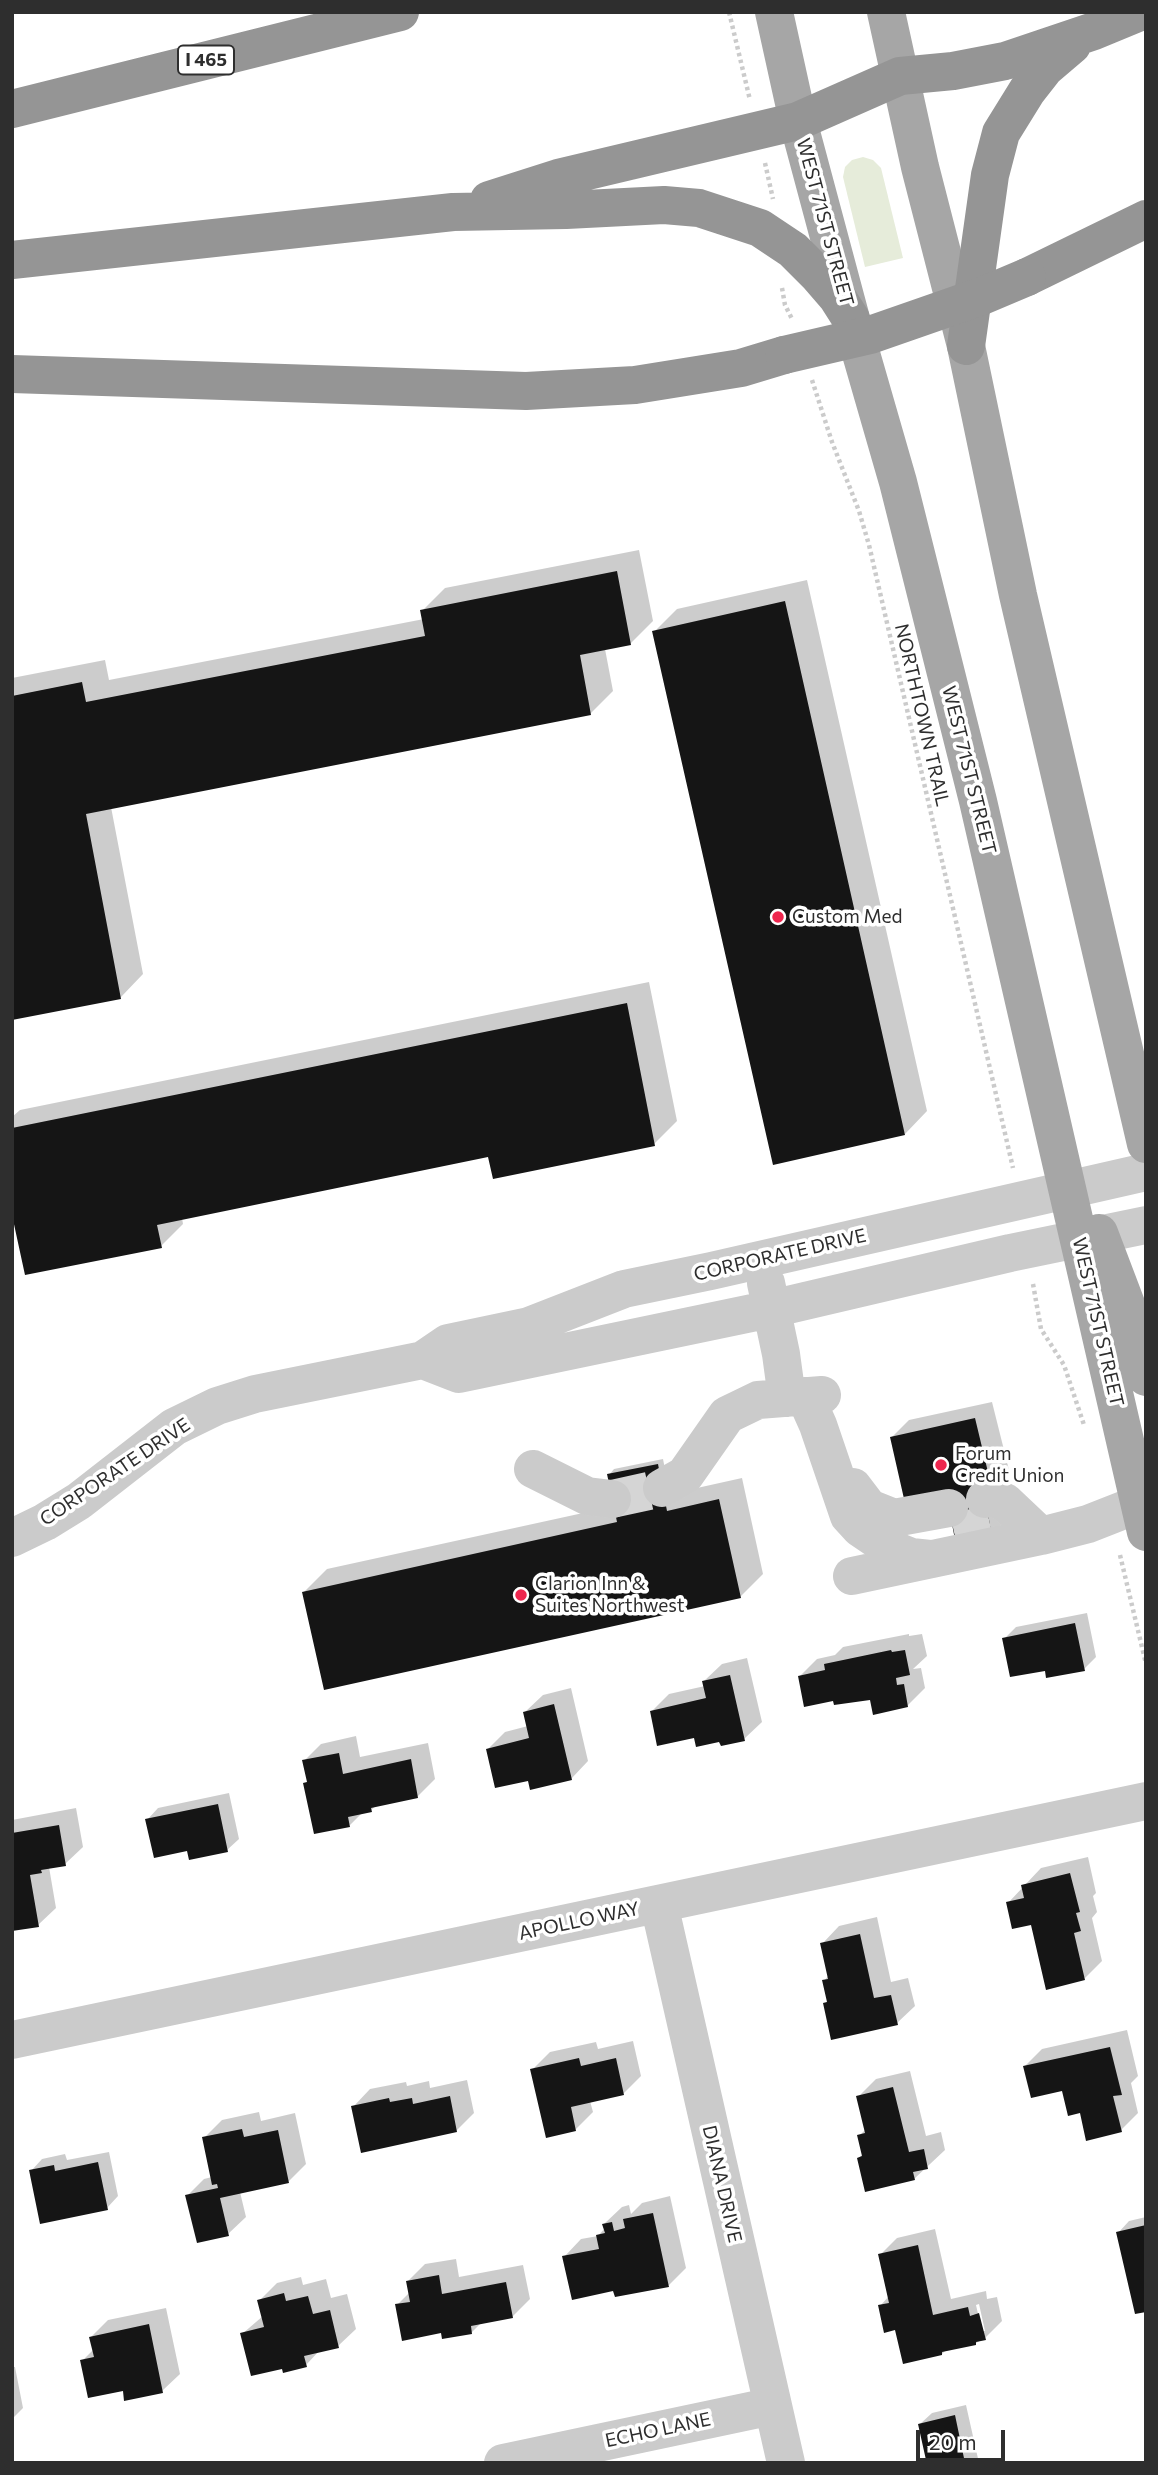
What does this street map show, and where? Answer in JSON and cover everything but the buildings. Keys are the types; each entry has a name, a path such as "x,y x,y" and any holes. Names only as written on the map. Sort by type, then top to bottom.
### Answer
{"highway":[{"name":"I 465","path":"12,109 400,12"},
{"path":"453,212 558,178 799,121 900,76 953,71 1005,61 1094,31 1140,12"},
{"path":"966,346 990,176 1001,133 1045,68 1067,48 1094,31"},
{"path":"12,260 453,212 664,205 699,208 760,228 793,250 837,297 851,319"},
{"path":"12,374 527,391 635,385 741,368 870,335 982,296 1146,219"}],"main road":[{"name":"WEST 71ST STREET","path":"774,12 799,121 851,319 898,482 971,774 1067,1190 1089,1237 1134,1527"},
{"path":"886,12 920,167 966,346 1018,595 1146,1144"},
{"path":"1089,1237 1132,1320 1146,1377"}],"street":[{"name":"CORPORATE DRIVE","path":"12,1538 79,1501 174,1427 217,1406 289,1385 422,1360 447,1343 529,1326 624,1289 1146,1172"},
{"path":"422,1360 459,1374 1146,1225"},
{"path":"761,1259 781,1354 805,1396 849,1516 891,1549 911,1557 983,1523"},
{"path":"662,1488 685,1475 727,1415 758,1400 805,1396"},
{"path":"831,1463 869,1508 894,1518 1134,1527"},
{"path":"533,1469 587,1496 612,1499"},
{"path":"852,1576 983,1523"},
{"name":"APOLLO WAY","path":"12,2040 1146,1801"},
{"name":"DIANA DRIVE","path":"659,1904 786,2463"},
{"name":"ECHO LANE","path":"503,2463 773,2406"}],"path":[{"path":"729,12 753,109"},
{"path":"762,151 773,195"},
{"name":"NORTHTOWN TRAIL","path":"782,291 797,354 859,511 869,545 1011,1153"},
{"path":"1036,1300 1041,1329 1064,1365 1086,1432"},
{"path":"1134,1527 1146,1664"}],"green space":[{"path":"863,157 873,160 881,168 903,258 865,267 843,177 845,167 852,160"}],"tunnel":[{"path":"612,1499 662,1488"},
{"path":"954,1532 990,1524"}],"place":[{"name":"Custom Med","path":"778,917"},
{"name":"Forum Credit Union","path":"941,1465"},
{"name":"Clarion Inn & Suites Northwest","path":"521,1595"}]}
